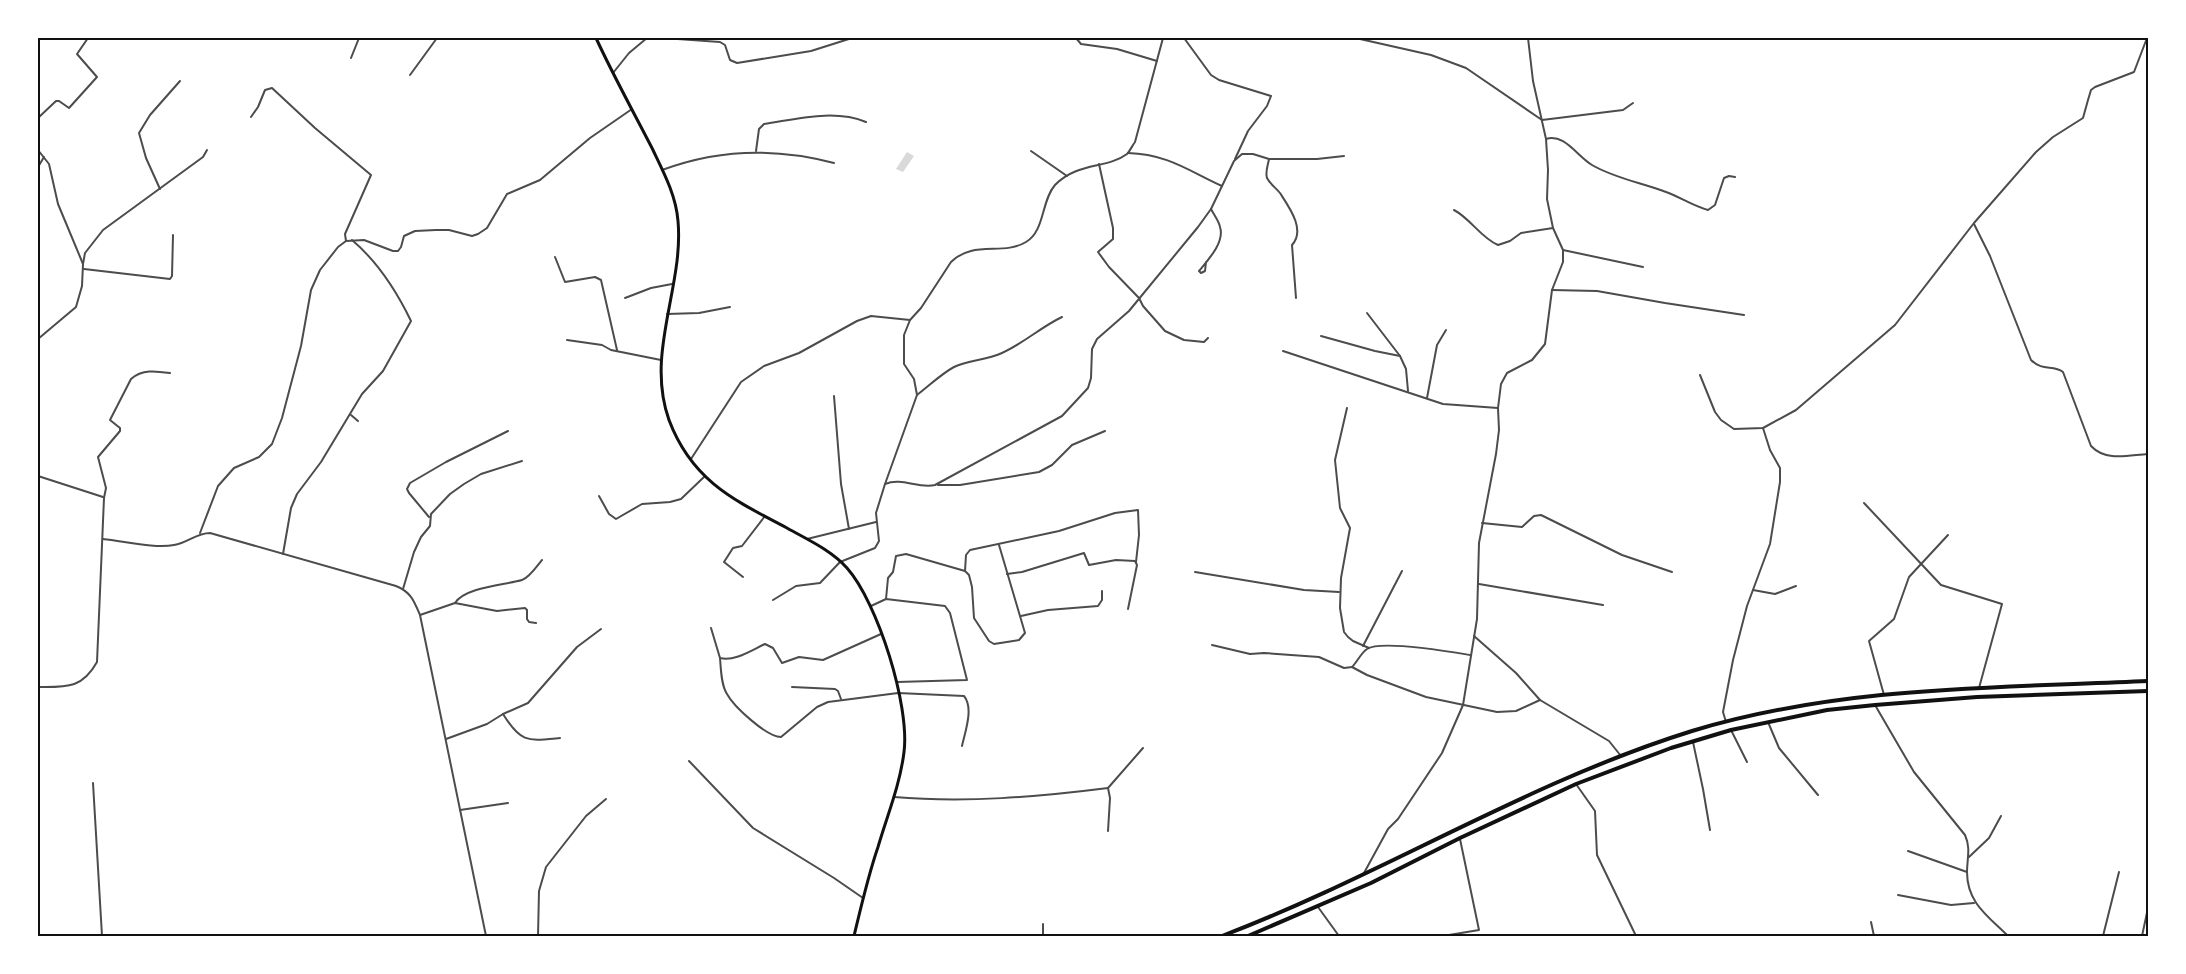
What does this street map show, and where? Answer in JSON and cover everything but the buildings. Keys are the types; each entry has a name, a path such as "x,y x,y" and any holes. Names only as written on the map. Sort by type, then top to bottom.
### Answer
{"highway":[{"path":"1222,936 1363,876 1443,835 1589,767 1678,736 1756,714 1831,700 1884,695 1979,688 2148,681"},
{"path":"1248,936 1371,883 1460,838 1576,784 1731,730 1827,710 1875,705 1977,697 2148,691"},
{"path":"1726,723 1731,730"}],"main road":[{"path":"596,38 674,198 678,224 678,249 661,360 664,398 669,420 704,477 733,499 828,551 840,561 855,579 871,606 896,682 902,707 904,754 854,936"}],"street":[{"path":"38,118 56,101 69,108 97,77 77,54 88,38"},
{"path":"351,58 359,38"},
{"path":"410,75 437,38"},
{"path":"613,73 629,53 647,38"},
{"path":"663,38 720,42 725,45 730,60 737,63 811,51 852,38"},
{"path":"1076,38 1081,44 1118,49 1157,61"},
{"path":"773,600 796,586 820,583 840,561 875,548 879,541 876,513 917,395 914,379 904,364 903,355 904,335 910,320 921,308 957,255 977,249 1017,246 1036,232 1048,197 1057,184 1067,176 1128,153 1135,142 1163,38"},
{"path":"935,485 1062,416 1076,404 1088,388 1092,349 1097,339 1129,311 1211,209 1248,131 1267,106 1271,96 1219,80 1211,75 1185,38"},
{"path":"1363,876 1364,869 1388,829 1398,819 1442,753 1463,705 1474,636 1479,584 1479,543 1499,429 1500,391 1504,376 1512,369 1532,360 1545,344 1552,290 1563,262 1563,250 1553,228 1546,199 1548,170 1546,139 1533,81 1528,38"},
{"path":"1700,375 1715,412 1729,426 1742,430 1763,428 1796,410 1895,325 1974,223 2036,152 2053,137 2083,118 2091,90 2134,72 2147,38"},
{"path":"1360,39 1431,55 1466,68 1542,120"},
{"path":"160,189 146,158 139,133 150,115 180,81"},
{"path":"251,117 258,108 265,90 272,88 371,175 345,234 346,241"},
{"path":"1542,120 1623,110 1633,103"},
{"path":"200,533 218,486 234,468 259,457 272,444 282,418 301,346 313,282 338,247 346,241 364,240 398,251 407,233 415,231 449,230 472,236 478,234 487,228 507,194 540,180 590,138 632,109"},
{"path":"756,151 759,129 764,124 830,116 848,117 866,122"},
{"path":"1546,139 1552,137 1560,139 1593,166 1667,192 1708,210 1715,205 1724,178 1735,177"},
{"path":"38,150 49,164 58,204 84,269 80,297 76,307 38,339"},
{"path":"83,264 85,253 103,230 203,157 207,150"},
{"path":"662,170 698,159 756,151 798,155 834,163"},
{"path":"1032,151 1067,176"},
{"path":"1128,153 1166,158 1222,186"},
{"path":"1234,161 1242,154 1253,154 1269,159 1317,159 1344,156"},
{"path":"38,167 44,157"},
{"path":"1269,159 1266,171 1268,179 1292,211 1297,224 1297,239 1292,245 1296,298"},
{"path":"1099,164 1113,228 1113,239 1098,252 1165,331 1184,340 1204,342 1208,338"},
{"path":"1206,262 1220,240 1221,232 1220,225 1211,209"},
{"path":"1454,210 1464,216 1478,232 1498,245 1510,241 1521,233 1553,228"},
{"path":"1974,223 2031,360 2041,368 2058,368 2063,372 2091,446 2098,453 2109,457 2148,454"},
{"path":"84,269 170,279 174,235"},
{"path":"283,554 291,508 297,494 321,462 362,394 382,370 411,321 384,273 352,240"},
{"path":"1563,250 1643,267"},
{"path":"555,257 565,282 595,277 601,280 617,350"},
{"path":"625,298 651,288 672,284"},
{"path":"1552,290 1597,291 1744,315"},
{"path":"667,314 699,313 730,308"},
{"path":"1367,313 1400,356 1406,369 1408,391"},
{"path":"691,459 741,381 751,374 799,353 857,321 871,316 910,320"},
{"path":"917,395 953,368 1004,352 1062,317"},
{"path":"1427,398 1437,345 1446,330"},
{"path":"1321,336 1400,356"},
{"path":"567,340 602,345 661,360"},
{"path":"1283,351 1443,404 1498,408"},
{"path":"38,687 73,686 87,677 97,662 106,488 98,458 120,431 120,428 110,420 122,395 135,376 152,371 170,373"},
{"path":"834,396 841,484 849,529"},
{"path":"1347,408 1335,460 1340,508 1350,528 1340,592 1344,632 1353,641 1370,648 1435,649 1470,655"},
{"path":"351,415 358,421"},
{"path":"1726,723 1723,712 1733,660 1753,590 1770,544 1780,482 1780,468 1770,450 1763,428"},
{"path":"403,589 414,552 421,537 430,526 429,517 407,489 410,483 508,431"},
{"path":"885,484 891,481 927,487 960,485 1039,472 1052,465 1072,445 1105,431"},
{"path":"429,517 450,494 464,484 481,474 522,461"},
{"path":"38,476 104,498"},
{"path":"599,496 609,514 616,519 642,504 681,499 704,477"},
{"path":"1864,504 1941,585 1998,602 2003,606 1979,688"},
{"path":"965,571 967,552 1059,531 1115,513 1138,510 1139,535 1128,609"},
{"path":"1482,523 1519,528 1534,516 1541,515 1622,555 1672,572"},
{"path":"742,577 724,562 733,548 742,546 765,516"},
{"path":"807,539 876,522"},
{"path":"103,539 165,547 178,545 200,533 210,533 403,589 414,599 420,615 486,936"},
{"path":"1884,695 1869,641 1894,619 1909,577 1948,535"},
{"path":"886,599 888,578 893,572 896,556 906,554 965,571 969,575 974,618 990,643 1023,638 1025,633 1021,616 999,545"},
{"path":"1007,574 1022,572 1084,553 1089,566 1116,560 1136,562"},
{"path":"455,603 459,597 486,588 525,580 542,560"},
{"path":"1363,646 1402,571"},
{"path":"1195,572 1304,590 1340,592"},
{"path":"1479,584 1603,605"},
{"path":"1753,590 1775,594 1796,586"},
{"path":"1021,616 1048,610 1098,606 1102,600 1102,591"},
{"path":"871,606 886,599 948,608 968,678 965,681 896,682"},
{"path":"420,615 455,603 497,611 525,608 529,622 536,623"},
{"path":"711,628 720,657 727,695 752,720 777,737 781,737 817,707 841,699 898,693 964,696 968,701 968,712 963,746"},
{"path":"446,739 487,724 528,703 577,647 601,629"},
{"path":"720,657 732,658 765,644 772,648 782,663 799,657 823,660 881,634"},
{"path":"1474,636 1516,673 1540,700 1609,741 1622,757"},
{"path":"1212,645 1250,654 1318,657 1344,668 1352,667 1426,697 1497,712 1511,712 1540,700"},
{"path":"1352,667 1370,648"},
{"path":"792,687 835,688 841,699"},
{"path":"1875,705 1914,772 1965,835 1969,846 1967,872 1969,892 1974,903 2008,936"},
{"path":"503,714 513,730 523,738 534,740 560,738"},
{"path":"1768,722 1779,748 1818,795"},
{"path":"1731,730 1747,762"},
{"path":"1692,742 1710,830"},
{"path":"894,797 928,800 985,799 1065,794 1108,788 1143,748"},
{"path":"689,761 753,828 863,898"},
{"path":"93,783 102,936"},
{"path":"1576,784 1595,811 1597,855 1636,936"},
{"path":"1108,788 1110,798 1108,831"},
{"path":"538,936 539,891 546,867 586,816 606,799"},
{"path":"460,810 508,804"},
{"path":"1969,857 1989,837 2001,816"},
{"path":"1443,936 1479,930 1460,838"},
{"path":"1908,851 1967,872"},
{"path":"2103,936 2119,872"},
{"path":"2148,891 2148,903"},
{"path":"1898,895 1951,905 1974,903"},
{"path":"1318,906 1339,936"},
{"path":"2142,936 2148,908"},
{"path":"1871,922 1874,936"},
{"path":"1043,924 1043,936"}],"shaded area":[{"path":"907,152 914,156 903,172 896,169"}]}
